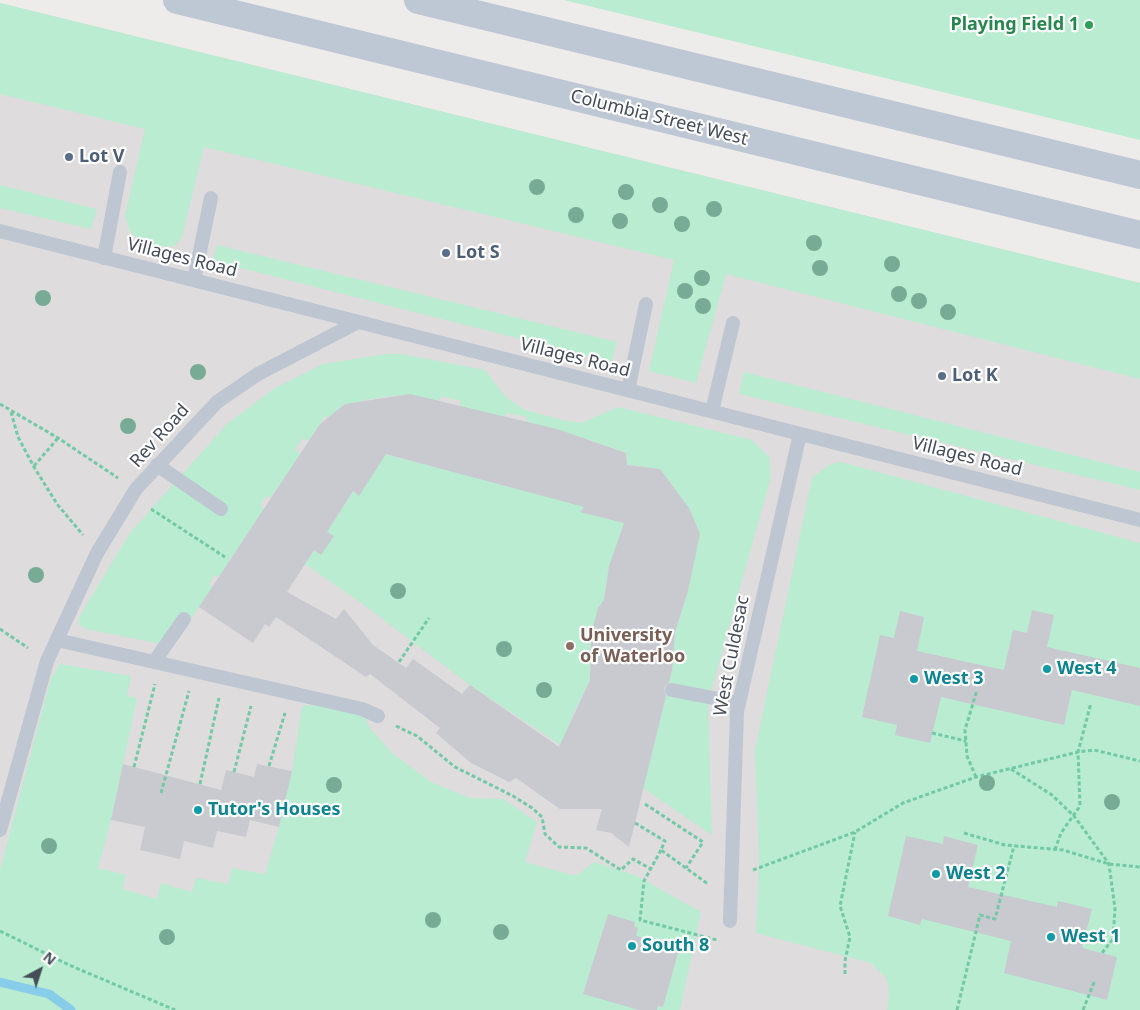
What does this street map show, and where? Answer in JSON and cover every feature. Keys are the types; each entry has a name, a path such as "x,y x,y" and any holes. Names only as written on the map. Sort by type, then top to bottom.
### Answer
{"main road":[{"name":"Columbia Street West","path":"178,0 1140,235"},
{"path":"418,0 1140,175"}],"lane":[{"path":"104,258 120,172"},
{"path":"194,280 211,198"},
{"name":"Villages Road","path":"0,231 1140,520"},
{"path":"628,390 646,304"},
{"name":"Rev Road","path":"0,830 47,661 97,553 134,493 157,465 217,402 258,374 358,322"},
{"path":"712,411 733,323"},
{"name":"West Culdesac","path":"730,920 730,875 740,703 800,434"},
{"path":"157,465 221,509"},
{"path":"157,663 184,619"},
{"path":"57,640 362,710 378,716"},
{"path":"672,690 740,703"}],"path":[{"path":"0,404 58,438 226,557"},
{"path":"11,412 18,437 57,504 97,553"},
{"path":"34,466 58,438"},
{"path":"399,662 429,618"},
{"path":"0,629 47,661"},
{"path":"134,767 157,663"},
{"path":"161,793 194,671"},
{"path":"200,784 224,678"},
{"path":"234,772 256,686"},
{"path":"976,777 967,756 964,730 977,690"},
{"path":"269,766 290,693"},
{"path":"1056,850 1061,832 1080,806 1078,752 1091,703"},
{"path":"378,716 417,736 455,767 513,796 532,808 542,816 545,834 559,847 586,848 621,870 633,859 651,869"},
{"path":"932,733 966,741"},
{"path":"730,875 767,866 855,832 903,803 976,777 1078,752 1094,750 1140,761"},
{"path":"1011,769 1052,795 1074,816 1108,864 1115,909 1114,939 1102,953"},
{"path":"645,804 703,842 686,868"},
{"path":"635,823 665,841 644,881 640,920 724,942"},
{"path":"845,974 845,961 850,937 840,906 855,832"},
{"path":"964,833 1014,846 1056,850 1108,864 1140,867"},
{"path":"957,1010 980,915 995,919 1014,846"},
{"path":"661,850 729,899"},
{"path":"0,931 69,965 175,1010"},
{"path":"1083,1010 1095,980"}],"shaded area":[{"name":"University of Waterloo","path":"0,3 1140,283 1140,1010 0,1010"}],"green space":[{"path":"564,0 1140,0 1140,140"},
{"path":"0,3 1140,283 1140,379 726,274 696,383 649,371 674,260 204,147 182,237 174,246 157,247 140,242 130,231 125,216 145,129 0,94"},
{"path":"0,185 97,209 91,229 0,208"},
{"path":"217,245 617,342 612,362 213,261"},
{"path":"386,354 401,354 485,370 505,396 525,410 562,420 581,423 618,407 752,440 769,457 771,477 708,702 712,835 643,788 672,670 675,632 688,591 693,562 687,537 696,525 691,513 680,509 684,501 660,469 627,465 626,453 574,435 526,422 527,417 506,413 504,418 459,407 461,401 441,396 439,402 399,395 364,400 365,410 345,404 340,407 335,422 325,416 308,441 303,438 295,449 301,454 270,498 266,496 260,505 264,509 250,530 254,533 234,554 219,577 215,575 209,584 213,587 172,646 86,629 79,625 79,617 130,533 227,424 275,388 323,364"},
{"path":"744,372 1140,472 1140,490 739,394"},
{"path":"377,452 585,506 581,512 597,516 600,507 626,524 609,566 604,600 591,634 590,680 570,721 568,750 470,685 364,605 305,564 314,550 321,555 333,536 327,532 353,491 359,495 369,481"},
{"path":"841,462 1140,543 1140,1010 887,1010 889,993 887,979 871,963 756,933 759,858 755,750 812,478 829,465"},
{"path":"60,664 131,676 127,696 137,698 111,820 98,868 126,875 122,889 157,899 161,883 192,892 196,878 228,884 232,868 265,874 279,827 292,771 302,707 305,705 362,709 370,728 392,753 431,782 470,798 503,799 537,822 525,862 576,876 594,862 635,875 701,912 680,1010 0,1010 0,870 51,678"}],"building":[{"path":"410,394 557,429 626,453 627,465 660,469 689,508 700,534 688,591 675,632 672,670 669,682 664,688 666,696 629,847 611,833 596,830 602,809 560,809 516,778 509,782 471,763 436,733 440,728 370,674 366,677 276,617 269,627 265,624 253,643 199,607 320,424 345,404","holes":["386,454 584,507 580,512 624,523 609,566 604,600 598,608 591,634 590,680 559,747 470,685 462,694 413,659 406,668 373,645 344,609 336,619 287,592 314,550 321,555 334,536 327,532 353,491 359,496"]},
{"path":"1032,610 1054,615 1047,647 1140,668 1140,706 1072,690 1064,725 941,697 930,743 895,735 897,725 862,717 880,635 894,638 900,611 924,617 917,651 1004,670 1013,630 1027,633"},
{"name":"Tutor's Houses","path":"123,764 221,790 226,770 254,777 257,764 292,771 279,827 250,820 246,837 217,831 213,848 184,841 180,859 140,850 145,827 111,820"},
{"path":"906,836 943,844 944,836 978,845 968,887 1057,907 1058,901 1092,909 1082,948 1117,957 1107,1000 1004,973 1011,941 922,919 920,925 888,916"},
{"name":"South 8","path":"608,914 635,922 634,926 638,928 636,936 680,946 663,1007 658,1006 657,1010 639,1010 583,994"}],"waterway":[{"path":"0,982 49,994 71,1010"}],"place":[{"name":"Playing Field 1","path":"1089,25"},
{"name":"Lot V","path":"69,157"},
{"name":"Lot S","path":"446,253"},
{"name":"Lot K","path":"942,376"},
{"name":"University of Waterloo","path":"570,646"},
{"name":"West 4","path":"1047,669"},
{"name":"West 3","path":"914,679"},
{"name":"Tutor's Houses","path":"198,810"},
{"name":"West 2","path":"936,874"},
{"name":"West 1","path":"1051,937"},
{"name":"South 8","path":"632,946"}]}
